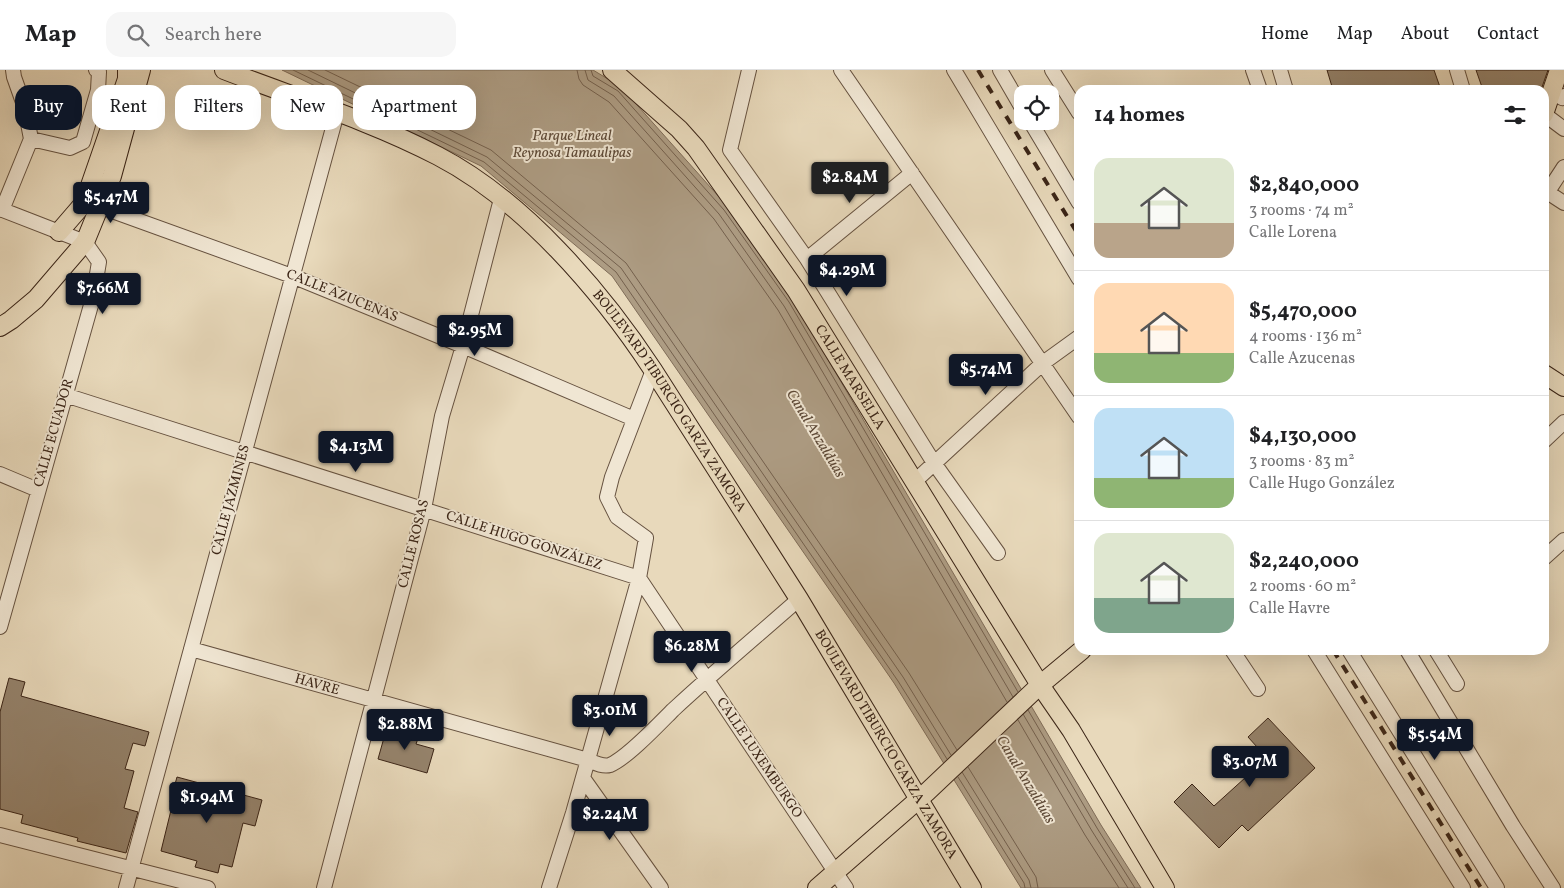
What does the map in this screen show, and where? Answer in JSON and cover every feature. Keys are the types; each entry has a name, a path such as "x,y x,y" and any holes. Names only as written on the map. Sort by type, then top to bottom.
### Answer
{"main road":[{"path":"58,232 84,203 127,79 127,70"},
{"path":"0,327 36,299 85,242 112,176 141,70"},
{"name":"BOULEVARD TIBURCIO GARZA ZAMORA","path":"224,70 271,88"},
{"name":"CALLE MARSELLA","path":"612,70 672,122 696,148 796,290 914,482 1034,691 1071,730 1165,888"},
{"path":"1549,109 1561,96 1559,70"},
{"name":"BOULEVARD TIBURCIO GARZA ZAMORA","path":"343,115 439,156 472,177 501,198 534,226 569,262 653,370 922,796 972,888"},
{"path":"1549,377 1564,387"},
{"path":"817,888 922,796 1034,691 1076,655"}],"street":[{"path":"13,70 31,139 1,209 85,242"},
{"path":"31,139 70,148 83,142 98,90 99,72 96,70"},
{"path":"749,70 730,150 807,258 934,464 998,553"},
{"path":"841,70 1074,410"},
{"path":"954,70 1074,271"},
{"path":"1000,70 1014,94"},
{"path":"1052,70 1074,105"},
{"path":"1252,70 1258,85"},
{"path":"1280,70 1284,85"},
{"path":"1457,70 1462,85"},
{"path":"1549,118 1564,129"},
{"name":"CALLE JAZMINES","path":"126,888 332,130"},
{"path":"1035,130 1074,195"},
{"path":"1549,187 1564,167"},
{"path":"807,258 912,173"},
{"path":"1549,193 1564,203"},
{"name":"CALLE ROSAS","path":"324,888 424,509 442,416 463,346 501,198"},
{"name":"CALLE AZUCENAS","path":"100,207 292,276 634,419"},
{"name":"CALLE ECUADOR","path":"0,627 93,298 99,262 85,242"},
{"path":"914,482 1043,363 1074,340"},
{"path":"549,888 583,778 640,578 646,538 617,517 607,497 612,477 653,370"},
{"name":"CALLE HUGO GONZÁLEZ","path":"65,395 640,578"},
{"path":"1549,436 1564,422"},
{"path":"0,474 38,490"},
{"path":"1549,554 1564,540"},
{"name":"CALLE LUXEMBURGO","path":"640,578 846,888"},
{"name":"HAVRE","path":"190,649 609,766 621,758 798,599"},
{"path":"1235,655 1258,689"},
{"path":"1317,655 1463,888"},
{"path":"1351,655 1496,888"},
{"path":"1410,655 1513,826 1553,888"},
{"path":"1442,655 1457,684"},
{"path":"583,778 661,888"},
{"path":"0,835 208,888"}],"water":[{"name":"Parque Lineal Reynosa Tamaulipas","path":"282,70 593,70 621,87 728,207 793,300 1101,825 1141,888 1021,888 894,683 612,276 481,166 406,130 476,130 476,85 353,85 353,104 343,99 343,85 313,85"}],"building":[{"path":"1327,70 1434,70 1439,85 1332,85"},
{"path":"1476,70 1548,70 1543,85 1481,85"},
{"path":"9,678 25,682 21,696 149,732 145,746 133,743 125,769 134,771 124,808 138,812 126,853 77,841 78,838 21,823 23,815 0,809 0,712"},
{"path":"1268,718 1315,768 1248,831 1242,825 1219,848 1174,802 1192,784 1214,806 1267,758 1248,737"},
{"path":"387,727 419,736 416,744 434,749 427,773 378,759"},
{"path":"177,777 262,800 255,826 243,823 232,867 220,864 218,873 195,867 197,861 161,851 173,802 170,802"}],"railway":[{"path":"978,70 1074,228"},
{"path":"1336,655 1481,888"}],"water label":[{"name":"Canal Anzaldúas","path":"815,434"},
{"name":"Canal Anzaldúas","path":"1025,780"}]}
